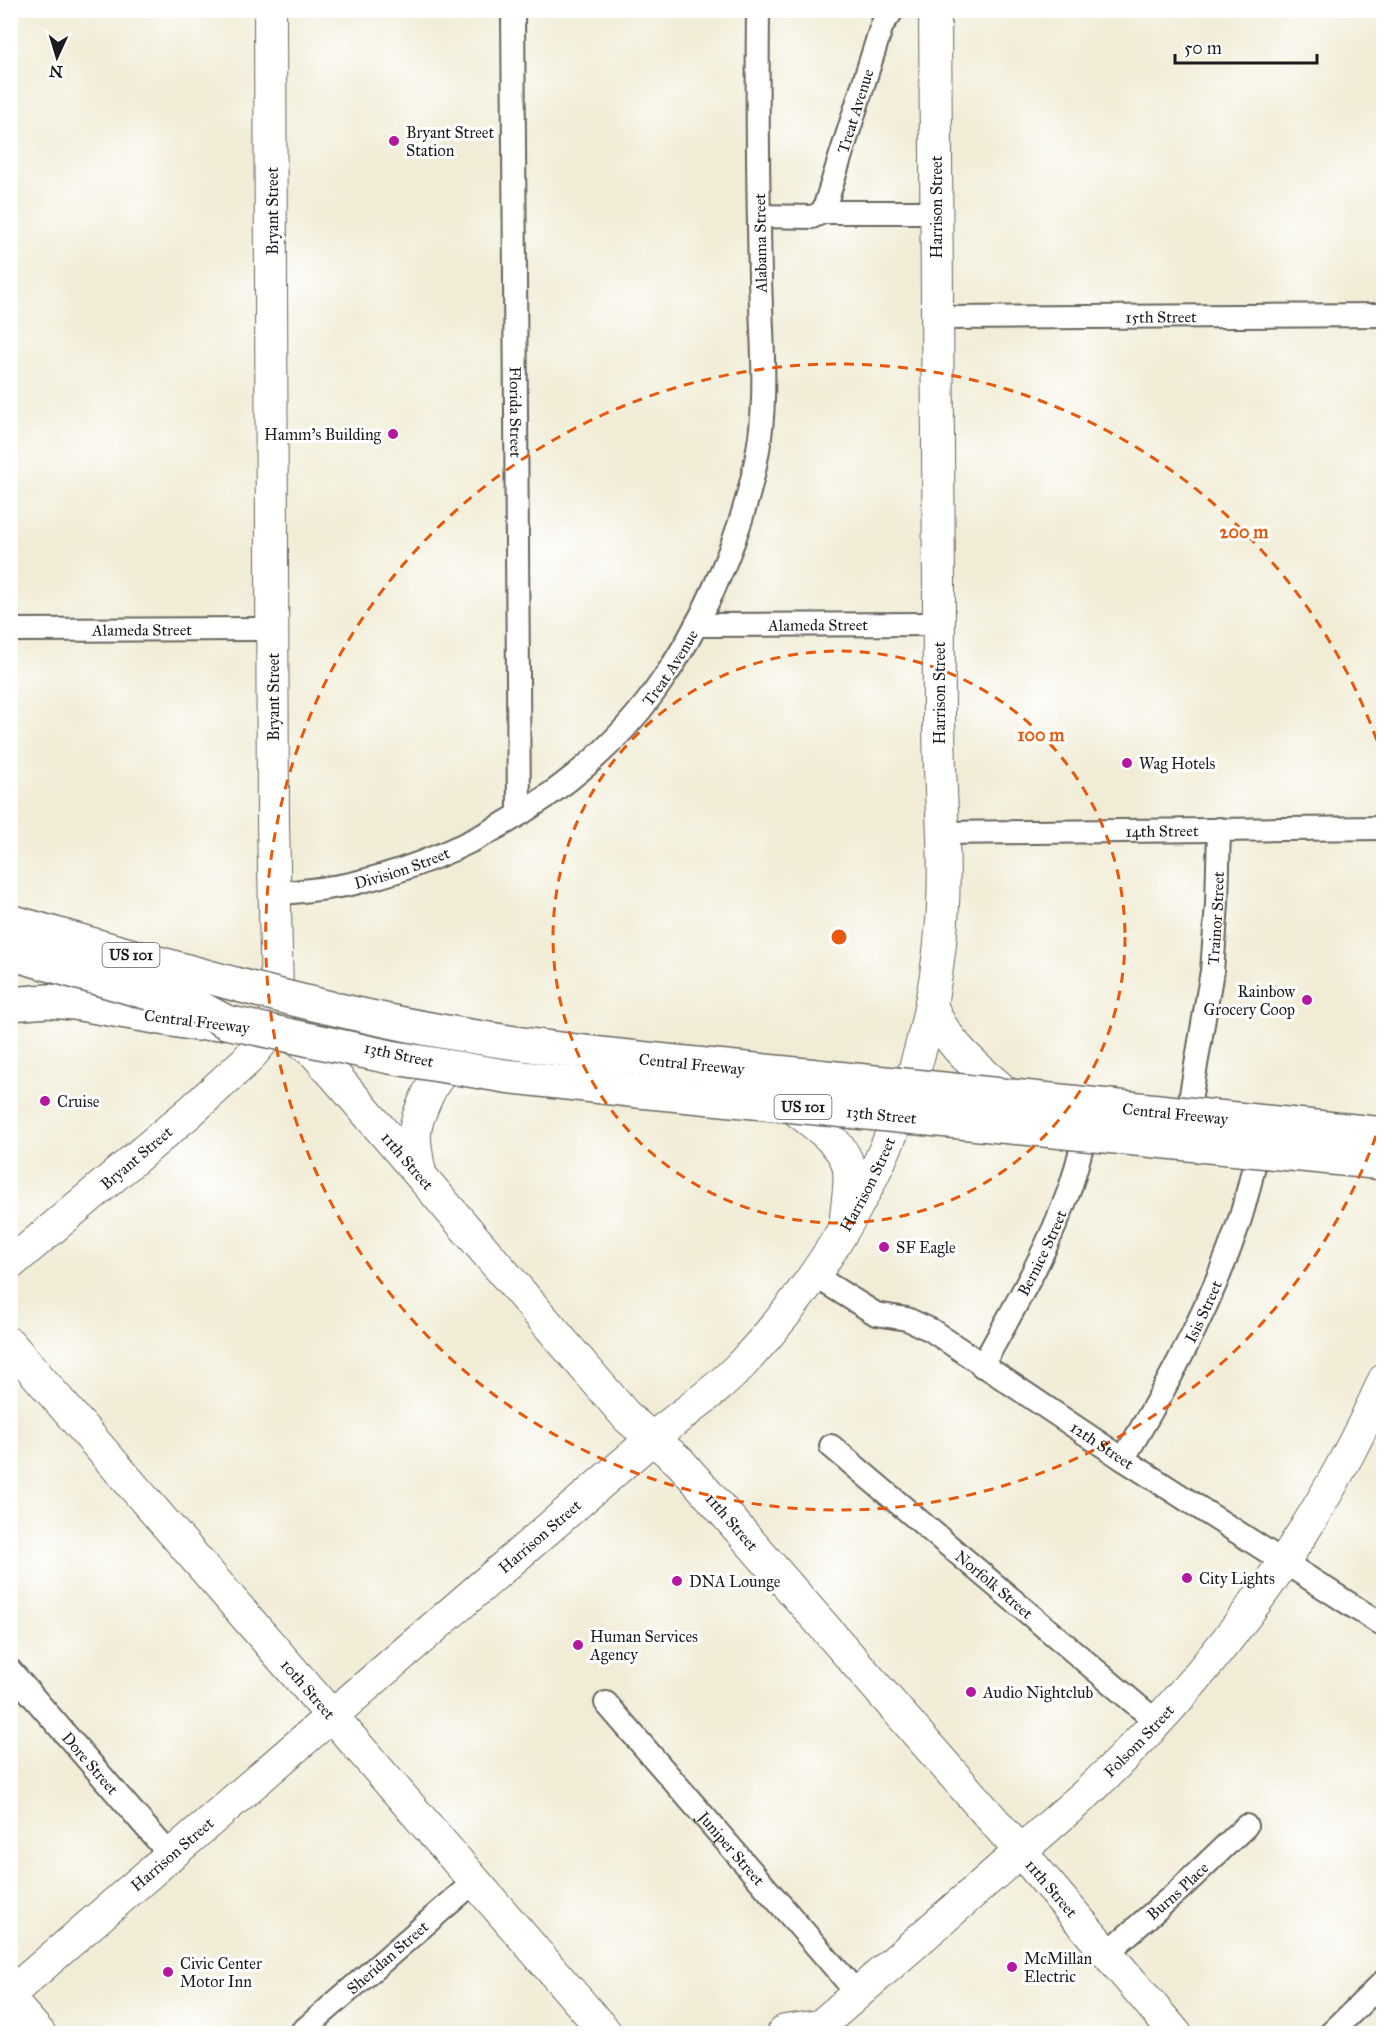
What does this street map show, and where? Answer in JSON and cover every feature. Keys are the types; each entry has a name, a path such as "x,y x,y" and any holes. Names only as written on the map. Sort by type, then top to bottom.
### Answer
{"highway":[{"name":"Central Freeway","path":"10,922 307,1003 493,1039 666,1060 1383,1133"},
{"path":"10,954 200,1008 226,1022"},
{"name":"Central Freeway","path":"10,1004 48,1001 74,1003 196,1024 226,1022 390,1057 504,1076 1383,1164"}],"main road":[{"name":"Bryant Street","path":"10,1264 190,1112 247,1060 277,1009 272,628 270,10"},
{"name":"Harrison Street","path":"10,1994 679,1415 712,1392 738,1368 783,1318 815,1276 844,1230 873,1176 912,1083 931,1003 942,922 945,861 942,833 939,624 935,10"},
{"path":"10,922 84,940 277,1009"},
{"path":"10,954 71,969 277,1009"},
{"path":"931,1003 935,1016 950,1039 971,1062 1008,1094"},
{"name":"13th Street","path":"277,1009 398,1020 514,1039 1383,1133"},
{"name":"13th Street","path":"277,1009 349,1044 454,1065 557,1080 1383,1164"},
{"name":"11th Street","path":"277,1009 420,1173 583,1368 628,1418 686,1468 1176,2034"},
{"path":"420,1173 414,1140 417,1117 434,1082 446,1069 454,1065"},
{"path":"787,1103 827,1136 846,1157 850,1178 844,1230"},
{"name":"10th Street","path":"10,1344 607,2034"},
{"name":"Folsom Street","path":"815,2030 857,1994 1013,1843 1112,1769 1158,1722 1226,1642 1283,1562 1325,1496 1352,1447 1383,1380"},
{"path":"10,2000 40,2034"},
{"path":"783,2034 785,2031 815,2030"}],"street":[{"name":"Florida Street","path":"513,10 519,813"},
{"name":"Alabama Street","path":"753,474 763,413 758,10"},
{"name":"Treat Avenue","path":"823,212 882,25 893,10"},
{"path":"759,216 812,217 823,212 936,212"},
{"name":"15th Street","path":"937,318 1383,315"},
{"name":"Treat Avenue","path":"519,813 561,786 597,755 654,693 696,625 725,566 753,474"},
{"name":"Alameda Street","path":"696,625 939,624"},
{"name":"Alameda Street","path":"10,630 272,628"},
{"name":"Division Street","path":"275,894 352,883 397,871 459,846 519,813"},
{"name":"14th Street","path":"942,833 1383,828"},
{"name":"Trainor Street","path":"1188,1112 1212,971 1219,829"},
{"name":"Bernice Street","path":"982,1366 1020,1298 1052,1230 1070,1188 1085,1135"},
{"name":"Isis Street","path":"1123,1459 1165,1387 1200,1316 1240,1219 1257,1152"},
{"name":"12th Street","path":"815,1276 876,1314 907,1319 930,1330 1123,1459 1383,1626"},
{"name":"Norfolk Street","path":"831,1446 1158,1722"},
{"name":"Dore Street","path":"10,1670 171,1856"},
{"name":"Juniper Street","path":"606,1703 857,1994"},
{"name":"Burns Place","path":"1107,1953 1169,1899 1246,1826"},
{"name":"Sheridan Street","path":"299,2034 475,1881"},
{"path":"1330,2034 1383,1981"}],"place":[{"name":"Bryant Street Station","path":"394,141"},
{"name":"Hamm's Building","path":"393,434"},
{"name":"Wag Hotels","path":"1127,763"},
{"name":"Rainbow Grocery Coop","path":"1307,1000"},
{"name":"Cruise","path":"45,1101"},
{"name":"SF Eagle","path":"884,1247"},
{"name":"City Lights","path":"1187,1578"},
{"name":"DNA Lounge","path":"677,1581"},
{"name":"Human Services Agency","path":"578,1645"},
{"name":"Audio Nightclub","path":"971,1692"},
{"name":"McMillan Electric","path":"1012,1967"},
{"name":"Civic Center Motor Inn","path":"168,1972"}]}
